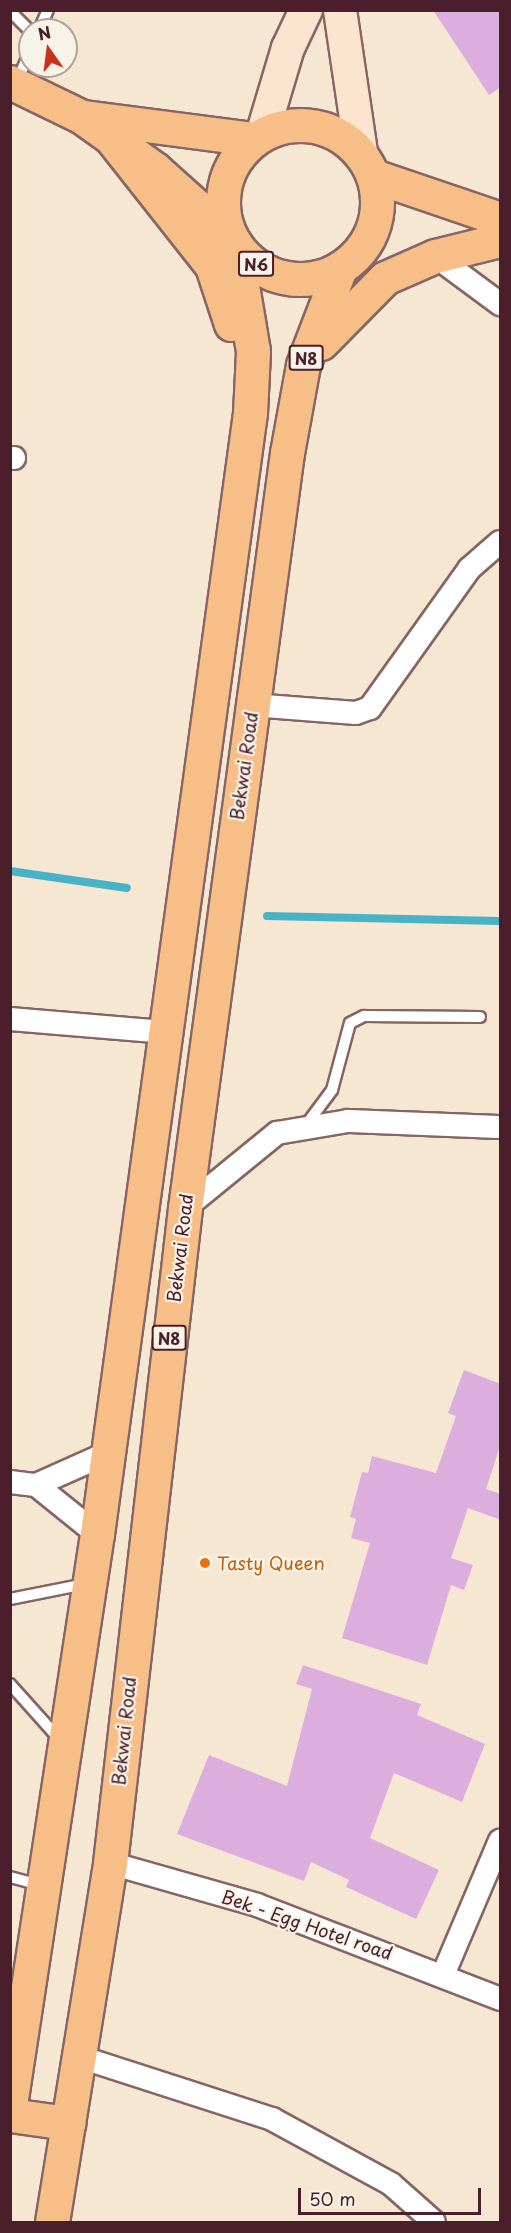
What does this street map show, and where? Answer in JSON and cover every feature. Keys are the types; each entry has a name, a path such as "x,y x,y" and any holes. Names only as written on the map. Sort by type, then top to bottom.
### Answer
{"highway":[{"name":"N6","path":"13,83 82,117 111,138 233,240 251,262 294,279 460,237 501,238"},
{"name":"N6","path":"82,117 258,137 304,124 345,138 367,164 501,219"},
{"name":"N6","path":"233,240 223,211 225,184 235,160 258,137"},
{"path":"111,138 212,266 250,413"},
{"path":"345,265 369,237 378,207 367,164"},
{"path":"303,365 348,310 385,278 435,256 501,238"},
{"name":"N8","path":"10,2105 26,1881 65,1746 97,1534 250,413 253,351 233,240"},
{"name":"N8","path":"303,365 345,265"},
{"name":"Bekwai Road","path":"52,2223 77,2056 110,1863 185,1208 287,453 303,365"},
{"path":"10,2115 68,2123"}],"main road":[{"path":"258,137 288,48 306,10"},
{"path":"340,10 367,164"}],"street":[{"path":"435,256 501,304"},
{"path":"252,705 356,713 370,708 469,569 501,542"},
{"path":"10,1019 166,1032"},
{"path":"185,1208 260,1143 303,1128 400,1119 501,1127"},
{"path":"10,1482 36,1485 108,1453"},
{"path":"36,1485 97,1534"},
{"path":"443,1975 501,1841"},
{"name":"Bek - Egg Hotel road","path":"110,1863 257,1905 501,1999"},
{"path":"77,2056 272,2120 391,2184 434,2223"}],"lane":[{"path":"303,1128 332,1090 350,1023 364,1016 480,1017"},
{"path":"10,1599 89,1583"},
{"path":"10,1684 65,1746"}],"building":[{"path":"433,10 501,10 501,87 489,95"},
{"path":"464,1370 501,1384 501,1443 486,1489 501,1494 501,1520 468,1508 451,1558 473,1565 464,1590 451,1585 427,1665 342,1638 370,1543 351,1538 356,1519 350,1517 362,1472 368,1473 372,1456 436,1473 456,1416 448,1413"},
{"path":"303,1665 421,1704 417,1715 485,1744 462,1802 394,1773 370,1838 439,1870 416,1919 346,1887 349,1880 311,1862 304,1881 177,1834 209,1755 287,1786 312,1689 296,1684"}],"waterway":[{"path":"10,871 127,888"},
{"path":"267,916 500,921"}],"place":[{"name":"Tasty Queen","path":"205,1563"}]}
